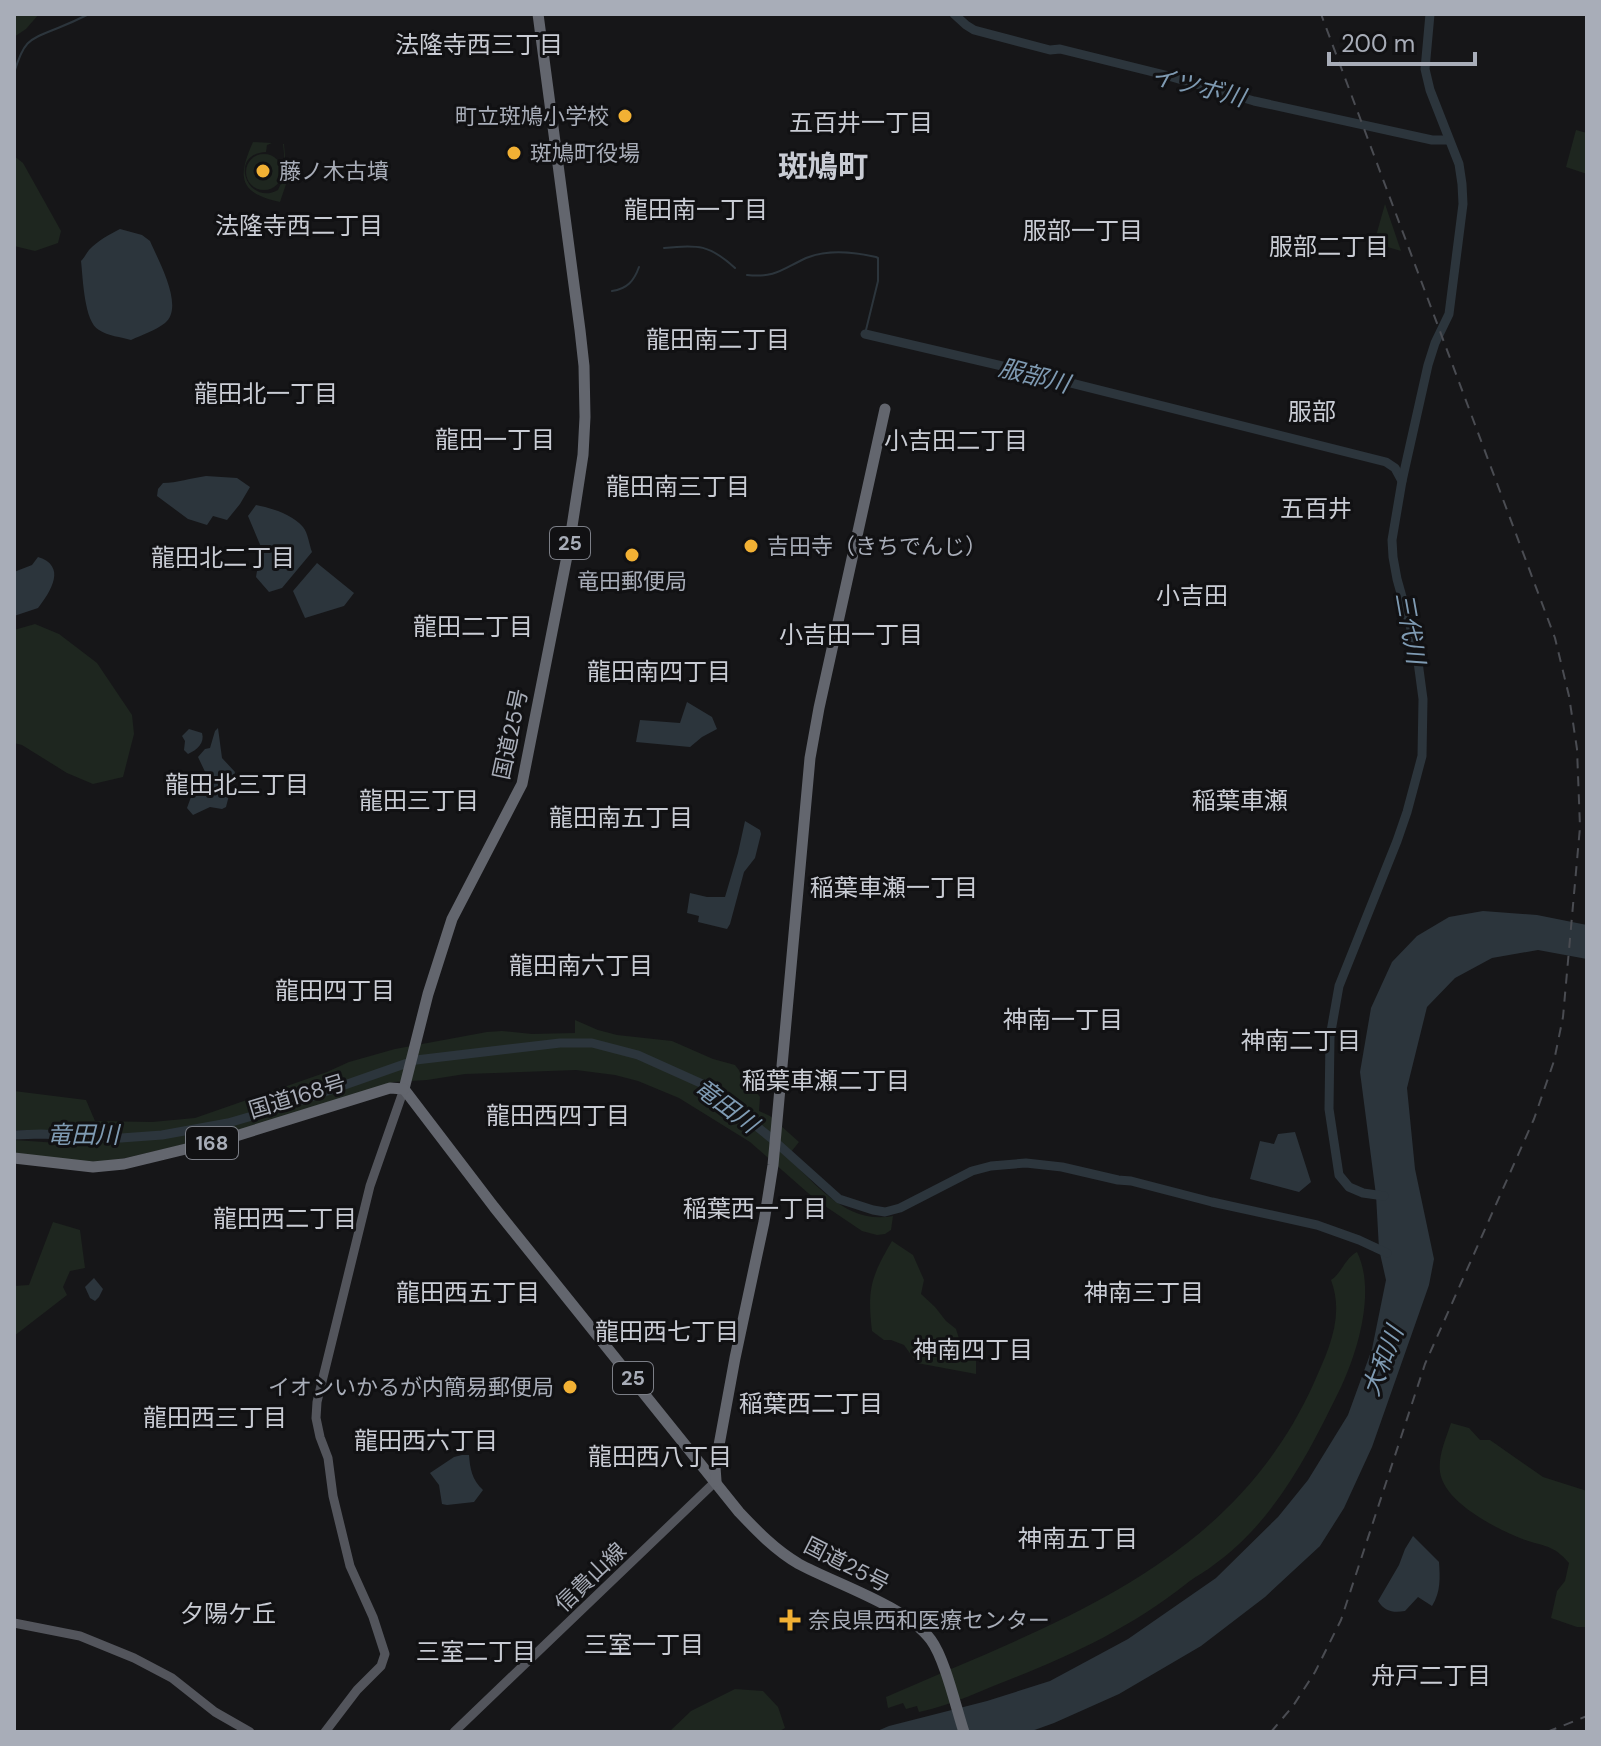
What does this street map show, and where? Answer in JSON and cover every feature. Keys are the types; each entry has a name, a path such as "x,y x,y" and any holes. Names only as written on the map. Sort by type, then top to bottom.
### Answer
{"highway":[{"name":"国道25号","path":"538,14 584,366 583,455 569,546 522,784 452,919 428,994 406,1083 494,1207 739,1512 773,1546 796,1562 874,1599 924,1632 938,1652 964,1732"},
{"path":"716,1481 715,1467 732,1400 734,1365 774,1159 812,750 885,409"},
{"name":"国道168号","path":"14,1158 93,1167 124,1164 223,1140 406,1083"},
{"path":"719,1451 716,1439 727,1388 722,1382"},
{"path":"716,1481 722,1460 726,1421"}],"main road":[{"path":"325,1732 357,1690 381,1666 385,1654 373,1617 350,1566 333,1496 328,1458 318,1427 317,1402 370,1186 406,1083"},
{"name":"信貴山線","path":"454,1732 716,1481"},
{"path":"14,1623 80,1636 134,1658 172,1678 215,1712 250,1732"}],"shaded area":[{"path":"14,14 39,14 14,37"},
{"path":"1576,130 1587,133 1587,174 1566,167"},
{"path":"253,142 272,143 267,145 266,152 254,155 247,161 245,169 251,186 258,192 267,193 278,190 281,184 284,144 287,181 280,202 256,194 245,182 244,174 245,165"},
{"path":"264,154 276,160 282,172 276,184 264,190 252,184 246,172 252,160"},
{"path":"14,156 23,163 61,231 58,243 35,251 14,246"},
{"path":"1385,204 1401,251 1374,243"},
{"path":"35,624 59,634 97,663 132,715 134,734 123,777 93,784 14,743 14,630"},
{"path":"575,1020 617,1035 672,1041 735,1065 760,1097 759,1111 770,1116 799,1142 787,1157 847,1209 861,1215 893,1216 891,1230 877,1235 862,1231 816,1200 750,1142 679,1098 638,1081 576,1070 465,1074 394,1082 232,1133 100,1164 14,1155 14,1140 73,1144 74,1131 14,1130 14,1091 86,1100 95,1121 152,1122 195,1118 349,1062 395,1049 487,1032 575,1033"},
{"path":"53,1222 80,1230 85,1268 70,1271 63,1287 67,1295 14,1336 14,1286 29,1285"},
{"path":"892,1241 913,1255 924,1280 921,1294 956,1329 961,1345 976,1361 976,1374 917,1363 904,1345 884,1340 872,1331 872,1284"},
{"path":"1357,1252 1365,1284 1365,1302 1359,1338 1347,1372 1291,1480 1266,1515 1242,1541 1146,1612 1083,1648 944,1705 919,1712 917,1706 906,1709 903,1703 888,1708 886,1697 1012,1643 1131,1582 1186,1544 1235,1500 1278,1448 1313,1385 1333,1334 1336,1307 1331,1280"},
{"path":"1451,1423 1469,1428 1480,1440 1490,1440 1543,1477 1587,1491 1587,1627 1577,1627 1551,1618 1557,1591 1565,1581 1569,1563 1563,1557 1552,1549 1485,1521 1451,1494 1440,1472 1440,1459"},
{"path":"735,1689 763,1691 778,1707 785,1728 778,1732 669,1732 691,1711"}],"water":[{"path":"120,229 142,235 150,241 171,295 170,316 165,323 131,340 106,334 94,325 87,309 81,261 89,250"},
{"path":"206,476 237,478 250,487 227,520 213,516 207,525 188,519 157,496 163,483"},
{"path":"256,505 281,512 298,522 306,532 312,552 282,588 269,592 256,577 261,547 248,516"},
{"path":"38,557 52,566 54,580 38,608 14,616 14,572 32,565"},
{"path":"317,563 354,593 344,606 305,618 293,591"},
{"path":"687,702 712,717 717,729 690,747 636,742 640,720 680,723"},
{"path":"218,728 222,758 235,772 226,807 210,807 193,815 187,808 191,797 208,778 198,757 210,748"},
{"path":"189,729 202,733 203,737 200,746 188,754 184,750 182,736"},
{"path":"745,821 760,830 761,834 755,858 744,872 730,924 727,929 698,922 699,916 687,913 690,893 725,897"},
{"name":"大和川","path":"1483,911 1537,915 1587,925 1587,959 1538,950 1492,958 1455,978 1427,1007 1407,1088 1415,1169 1434,1259 1429,1285 1372,1447 1344,1508 1320,1546 1265,1597 1201,1646 1119,1694 1054,1723 1029,1732 875,1732 1050,1681 1128,1639 1216,1578 1278,1517 1308,1480 1348,1415 1372,1349 1386,1280 1379,1249 1376,1195 1360,1072 1371,1008 1392,962 1417,936 1449,917"},
{"path":"1295,1132 1311,1182 1299,1192 1250,1179 1260,1141 1274,1144 1278,1134"},
{"path":"94,1278 103,1289 95,1301 85,1287"},
{"path":"462,1455 469,1455 472,1474 483,1490 474,1502 442,1504 439,1485 430,1473"},
{"path":"1413,1536 1439,1562 1437,1595 1432,1606 1418,1597 1405,1611 1390,1611 1378,1601"}],"waterway":[{"path":"14,73 28,43 89,14"},
{"name":"イツボ川","path":"954,14 974,30 1050,50 1060,49 1165,75 1254,101 1432,140 1448,140"},
{"name":"三代川","path":"1384,1196 1349,1187 1339,1175 1329,1109 1330,1037 1339,986 1397,841 1422,756 1423,699 1416,647 1397,579 1392,540 1428,365 1449,314 1463,204 1459,164 1425,69 1430,14"},
{"name":"服部川","path":"664,248 703,248 735,268"},
{"name":"服部川","path":"747,275 772,274 823,253 876,257 878,281 865,334"},
{"name":"服部川","path":"612,291 629,284 639,267"},
{"name":"服部川","path":"865,334 1386,462 1395,468 1402,481"},
{"name":"竜田川","path":"14,1135 121,1138 162,1135 228,1123 276,1109 416,1060 560,1043 592,1043 638,1055 707,1086 839,1199 873,1210 885,1212 900,1208 972,1171 1026,1163 1131,1181 1317,1225 1387,1253"}],"railway":[{"path":"1271,1732 1315,1672 1341,1620 1425,1364 1534,1119 1554,1061 1563,1017 1580,827 1577,749 1569,696 1555,638 1321,14"},
{"path":"1547,1732 1587,1716"}],"place":[{"name":"町立斑鳩小学校","path":"625,116"},
{"name":"斑鳩町役場","path":"514,153"},
{"name":"藤ノ木古墳","path":"263,171"},
{"name":"吉田寺（きちでんじ）","path":"751,546"},
{"name":"竜田郵便局","path":"632,555"},
{"name":"イオンいかるが内簡易郵便局","path":"570,1387"},
{"name":"奈良県西和医療センター","path":"790,1620"}],"district":[{"name":"法隆寺西三丁目","path":"479,45"},
{"name":"五百井一丁目","path":"861,123"},
{"name":"斑鳩町","path":"823,167"},
{"name":"龍田南一丁目","path":"696,210"},
{"name":"法隆寺西二丁目","path":"299,226"},
{"name":"服部一丁目","path":"1083,231"},
{"name":"服部二丁目","path":"1329,247"},
{"name":"龍田南二丁目","path":"718,340"},
{"name":"龍田北一丁目","path":"266,394"},
{"name":"服部","path":"1312,412"},
{"name":"龍田一丁目","path":"495,440"},
{"name":"小吉田二丁目","path":"956,441"},
{"name":"龍田南三丁目","path":"678,487"},
{"name":"五百井","path":"1316,509"},
{"name":"龍田北二丁目","path":"223,558"},
{"name":"小吉田","path":"1192,596"},
{"name":"龍田二丁目","path":"473,627"},
{"name":"小吉田一丁目","path":"851,635"},
{"name":"龍田南四丁目","path":"659,672"},
{"name":"龍田北三丁目","path":"237,785"},
{"name":"龍田三丁目","path":"419,801"},
{"name":"稲葉車瀬","path":"1240,801"},
{"name":"龍田南五丁目","path":"621,818"},
{"name":"稲葉車瀬一丁目","path":"894,888"},
{"name":"龍田南六丁目","path":"581,966"},
{"name":"龍田四丁目","path":"335,991"},
{"name":"神南一丁目","path":"1063,1020"},
{"name":"神南二丁目","path":"1301,1041"},
{"name":"稲葉車瀬二丁目","path":"826,1081"},
{"name":"龍田西四丁目","path":"558,1116"},
{"name":"稲葉西一丁目","path":"755,1209"},
{"name":"龍田西二丁目","path":"285,1219"},
{"name":"龍田西五丁目","path":"468,1293"},
{"name":"神南三丁目","path":"1144,1293"},
{"name":"龍田西七丁目","path":"667,1332"},
{"name":"神南四丁目","path":"973,1350"},
{"name":"稲葉西二丁目","path":"811,1404"},
{"name":"龍田西三丁目","path":"215,1418"},
{"name":"龍田西六丁目","path":"426,1441"},
{"name":"龍田西八丁目","path":"660,1457"},
{"name":"神南五丁目","path":"1078,1539"},
{"name":"夕陽ケ丘","path":"228,1614"},
{"name":"三室一丁目","path":"644,1645"},
{"name":"三室二丁目","path":"476,1652"},
{"name":"舟戸二丁目","path":"1431,1676"}]}
